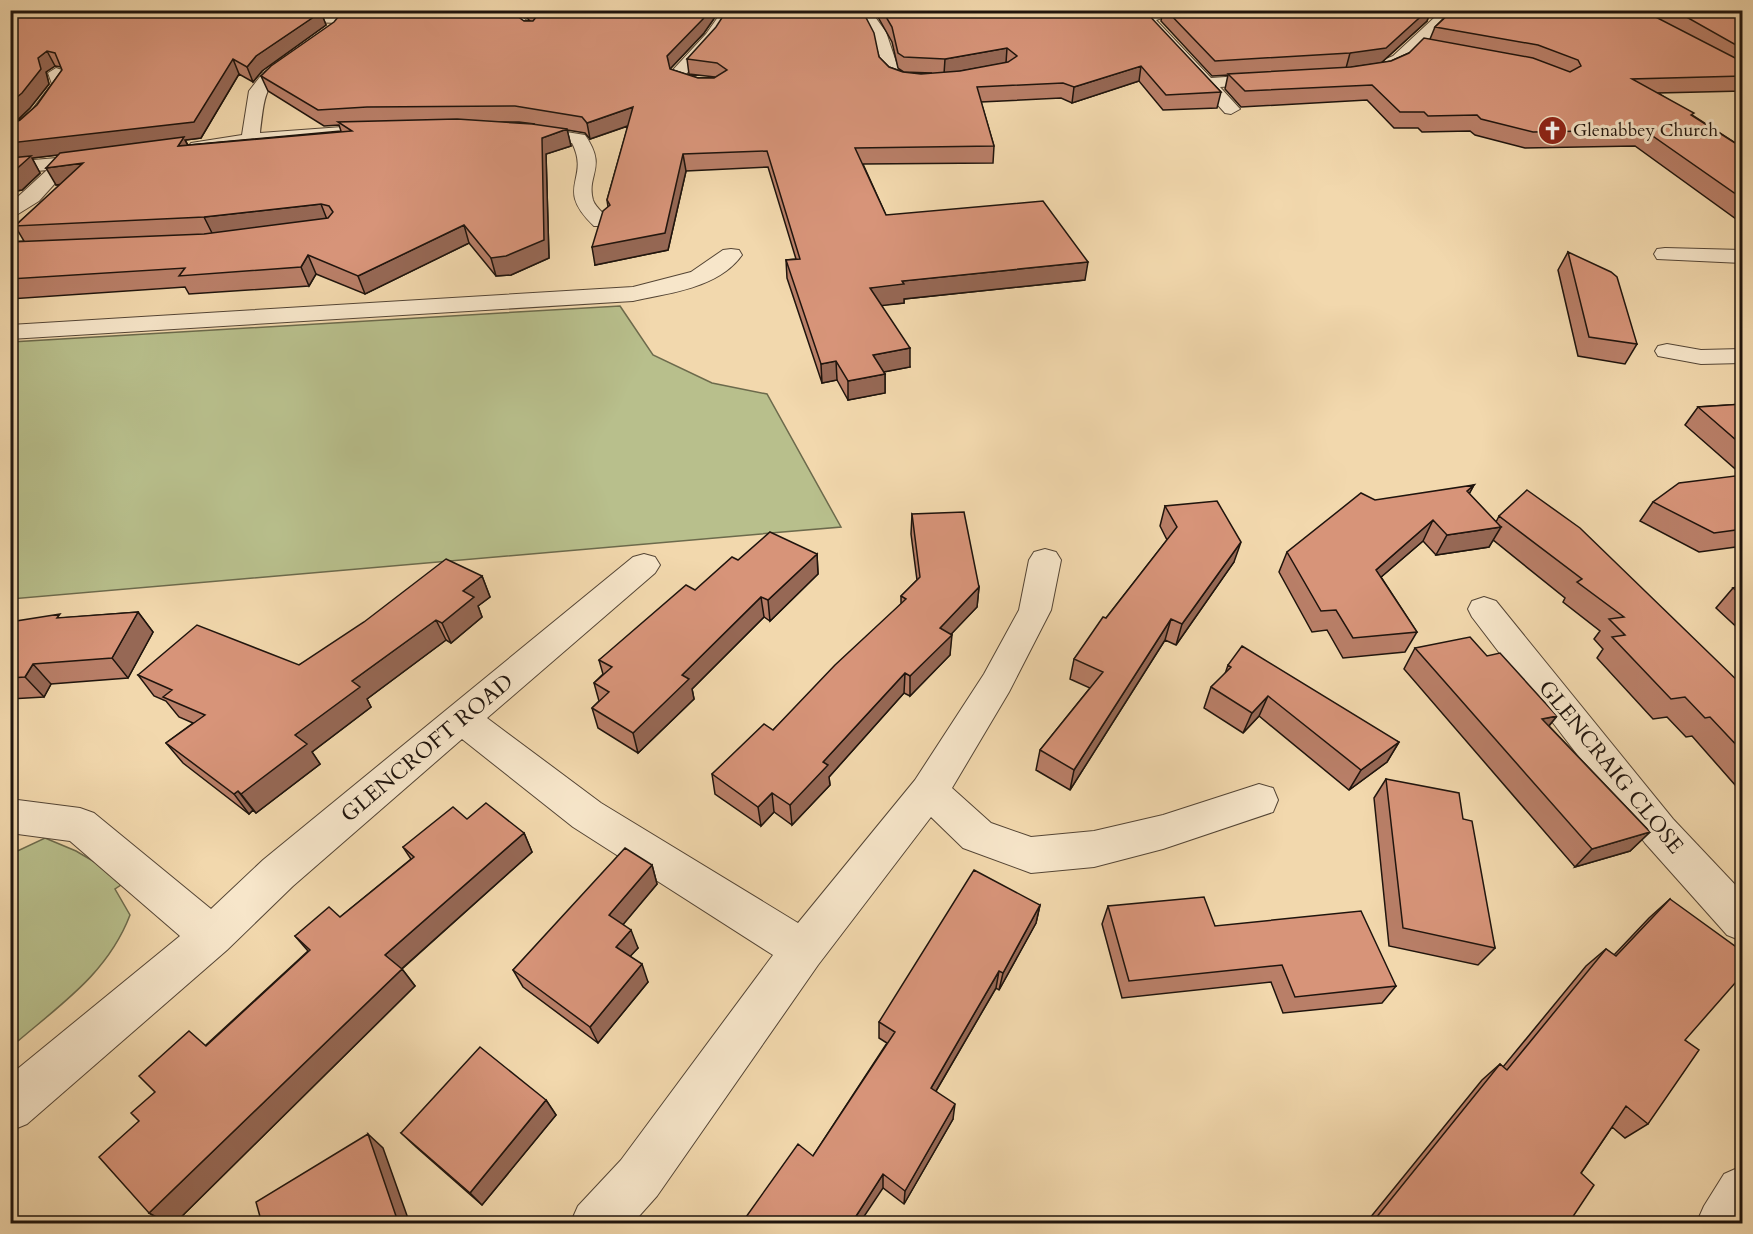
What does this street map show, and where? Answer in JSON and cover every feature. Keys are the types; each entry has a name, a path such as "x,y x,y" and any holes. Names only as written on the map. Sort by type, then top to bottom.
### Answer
{"street":[{"path":"518,10 514,18 531,30"},
{"path":"718,85 689,84 679,79 679,72 711,37 730,10"},
{"path":"845,12 887,10"},
{"path":"1231,109 1149,21 1149,17 1165,13 1248,10"},
{"path":"864,12 878,29 886,51 888,69 897,79 912,82 936,81"},
{"path":"264,17 345,15"},
{"path":"250,139 257,91 269,76 288,61 332,32 345,15"},
{"path":"1420,15 1460,21"},
{"path":"1346,75 1386,69 1396,63 1442,19"},
{"path":"1415,45 1437,50"},
{"path":"10,138 26,128 44,109 60,84 56,73"},
{"path":"1206,83 1289,78"},
{"path":"181,149 250,139 392,129"},
{"path":"508,129 559,134 579,139 587,156 581,193 588,211 601,222"},
{"path":"10,168 112,159"},
{"path":"10,213 40,190 62,164"},
{"path":"1665,254 1734,257 1743,278"},
{"path":"10,332 633,294 676,284 723,264 731,255"},
{"path":"1668,351 1701,357 1743,356"},
{"path":"596,1224 639,1178 803,950 929,791 997,683 1035,610 1045,560"},
{"name":"GLENCROFT ROAD","path":"10,1107 212,936 278,873 644,565"},
{"name":"GLENCRAIG CLOSE","path":"1484,609 1659,831 1743,921"},
{"path":"462,719 587,815 803,950"},
{"path":"929,791 977,836 1031,855 1094,849 1152,835 1259,800"},
{"path":"10,816 80,825 212,936"},
{"path":"1722,1224 1743,1192"}],"green space":[{"path":"620,306 653,355 712,383 767,394 841,527 11,599 11,342"},
{"path":"45,838 76,851 127,881 115,889 130,915 120,936 95,972 80,988 11,1047 11,854"}],"building":[{"path":"10,10 321,12 256,56 247,67 233,59 194,122 10,143 10,125 20,120 37,105 62,70 55,53 47,51 38,58 41,69 22,93 10,103"},
{"path":"344,10 509,10 524,21 533,21 537,16 531,10 709,10 667,56 670,69 698,78 714,78 727,70 717,63 687,59 716,27 727,10 862,10 874,33 879,57 889,67 903,72 921,74 960,71 1008,62 1017,56 1007,48 945,59 904,57 898,53 892,27 882,10 1144,10 1221,92 1166,95 1141,66 1074,87 1063,83 977,87 994,146 855,148 886,215 1043,201 1088,262 902,281 904,284 870,288 910,348 873,355 885,374 848,381 836,361 821,364 786,260 800,259 767,151 683,154 665,233 592,247 603,211 610,205 607,200 633,107 587,123 582,117 515,106 367,107 318,110 261,76 271,66 334,22"},
{"path":"1166,10 1428,10 1386,48 1350,53 1215,61"},
{"path":"1674,10 1743,10 1743,49"},
{"path":"1452,11 1483,14 1646,12 1743,62 1743,76 1632,79 1694,113 1691,115 1743,148 1743,199 1644,130 1533,132 1481,119 1477,115 1428,116 1424,112 1400,112 1372,85 1245,91 1228,74 1351,67 1391,61 1409,53 1424,38 1533,58 1570,72 1581,66 1578,60 1538,45 1435,27"},
{"path":"457,119 532,124 567,129 542,138 544,240 506,256 491,258 464,225 358,276 308,255 301,267 179,276 185,268 10,279 10,242 204,234 328,218 333,212 329,206 321,204 204,217 15,226 83,163 46,168 60,153 184,137 178,146 352,131 338,122"},
{"path":"31,156 12,173 10,173 10,158"},
{"path":"1568,252 1617,277 1637,344 1589,337"},
{"path":"1743,404 1743,446 1698,407"},
{"path":"1743,475 1743,529 1714,533 1653,502 1679,483"},
{"path":"1474,485 1467,491 1501,527 1447,535 1433,520 1376,570 1417,632 1353,638 1336,610 1321,611 1287,552 1361,493 1375,500"},
{"path":"1527,490 1580,528 1743,686 1743,752 1710,717 1705,718 1685,697 1671,699 1612,637 1625,635 1609,619 1624,617 1577,582 1582,579 1499,516"},
{"path":"1217,501 1241,542 1182,624 1171,619 1074,770 1040,750 1103,672 1074,659 1103,617 1106,618 1177,527 1165,506"},
{"path":"964,512 979,587 940,628 952,635 910,676 905,673 823,762 828,765 790,805 772,793 758,807 712,774 764,724 773,730 835,665 906,599 901,596 920,577 912,514"},
{"path":"770,532 817,554 768,600 761,597 682,675 689,679 633,733 592,708 609,692 594,683 612,667 599,660 686,585 695,590 732,557 738,560"},
{"path":"446,559 482,576 463,591 474,597 442,623 436,620 352,681 360,687 295,735 307,744 241,794 238,791 234,794 166,743 205,715 163,697 172,690 138,675 197,625 299,665 364,622"},
{"path":"1743,586 1743,596 1733,588"},
{"path":"138,612 112,658 33,664 25,677 10,678 10,622 60,614 57,618"},
{"path":"1470,637 1487,656 1500,653 1557,716 1542,719 1650,832 1592,849 1415,648"},
{"path":"1242,646 1399,742 1361,770 1268,696 1252,713 1211,687 1231,667 1228,665"},
{"path":"1386,779 1459,793 1463,819 1472,821 1495,948 1403,928"},
{"path":"486,803 524,833 385,955 402,969 149,1213 99,1157 139,1121 131,1113 155,1092 139,1076 189,1031 206,1046 310,950 295,936 329,907 340,917 414,857 403,847 453,807 467,819"},
{"path":"625,848 652,865 609,915 631,930 616,947 642,964 590,1027 513,970"},
{"path":"974,870 1040,905 1003,973 999,971 931,1088 955,1104 905,1191 883,1174 851,1224 741,1224 798,1144 813,1156 895,1032 879,1022"},
{"path":"1204,897 1215,926 1361,911 1396,986 1295,997 1282,965 1129,981 1108,906"},
{"path":"1670,899 1743,952 1743,974 1685,1040 1699,1050 1648,1124 1626,1106 1581,1173 1594,1185 1568,1224 1371,1224 1500,1064 1507,1070 1606,949 1616,956"},
{"path":"480,1047 546,1100 470,1193 401,1133"},
{"path":"368,1134 397,1219 390,1224 262,1224 256,1202"}],"place":[{"name":"Glenabbey Church","path":"1552,130"}]}
